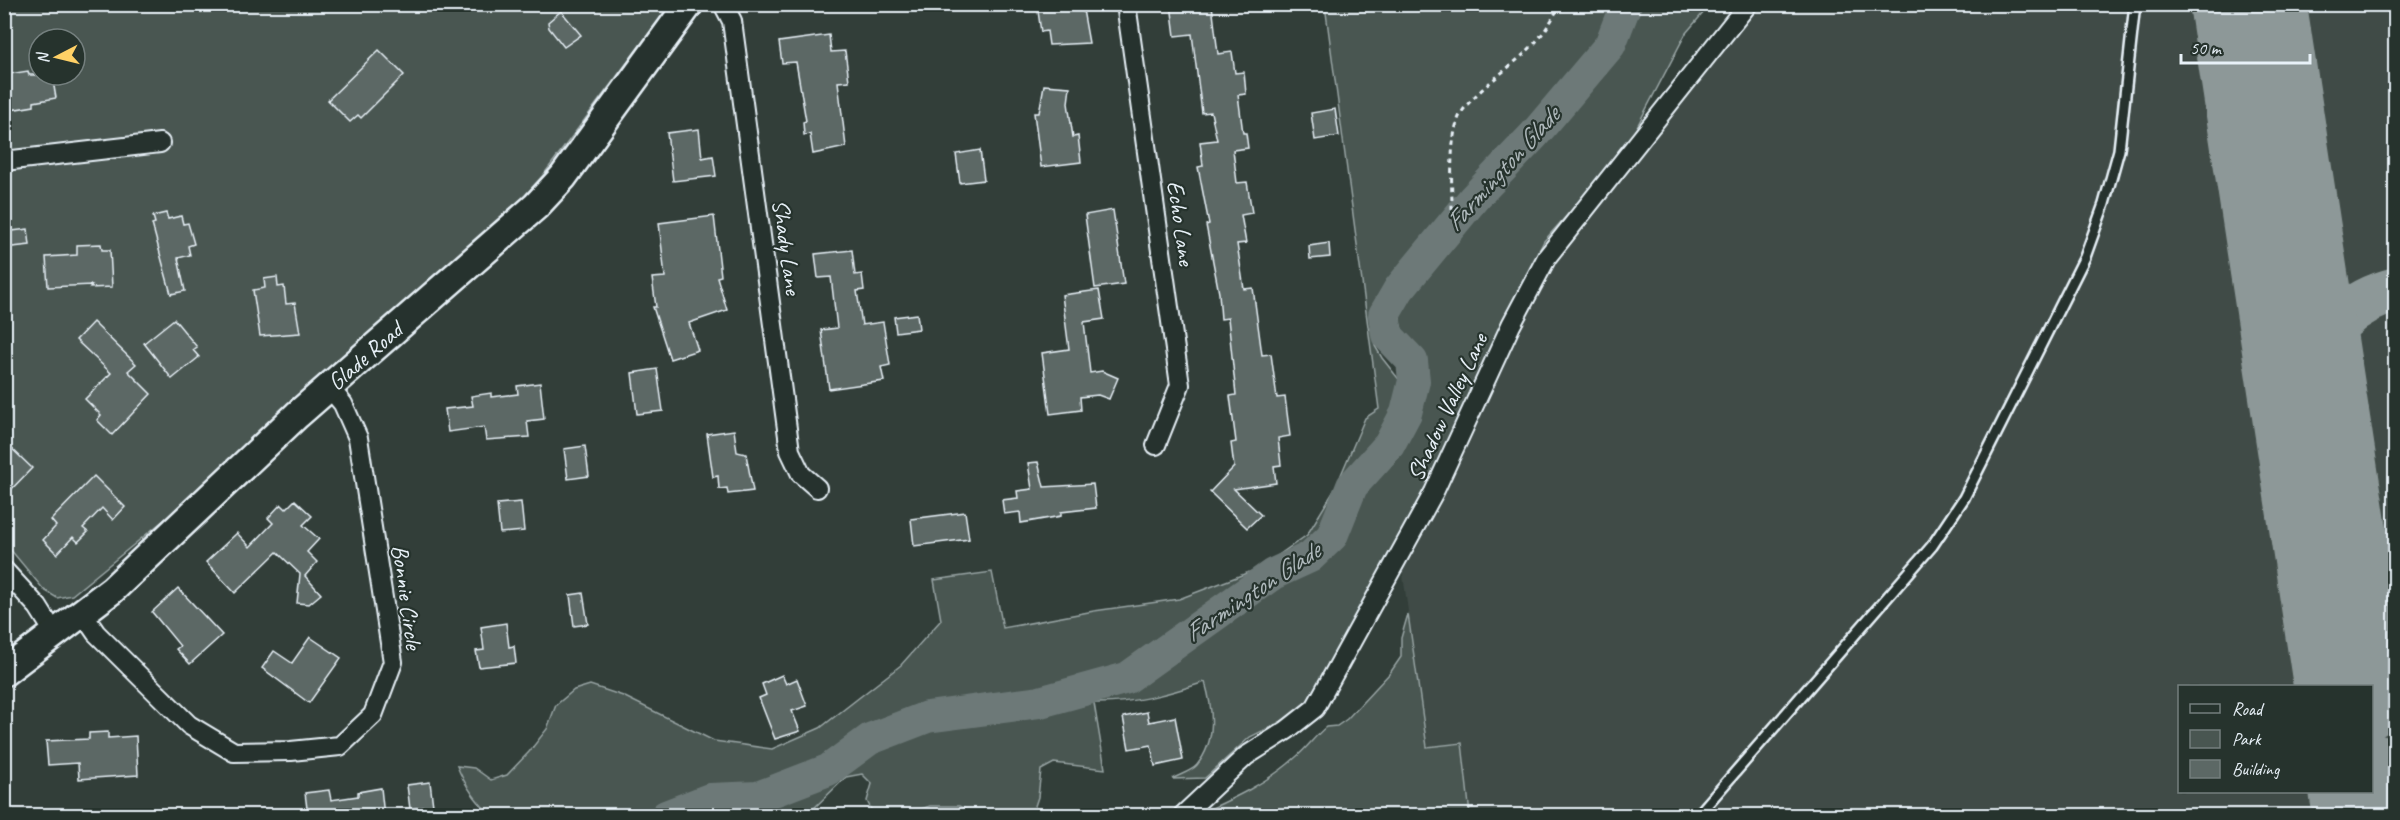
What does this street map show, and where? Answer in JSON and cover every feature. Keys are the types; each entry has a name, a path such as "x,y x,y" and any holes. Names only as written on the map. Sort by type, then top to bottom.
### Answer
{"street":[{"name":"Glade Road","path":"4,672 112,591 329,387 536,206 563,177 689,4"},
{"name":"Shady Lane","path":"723,4 732,21 790,451 801,474 817,488"},
{"name":"Echo Lane","path":"1126,4 1180,385 1156,445"},
{"name":"Shadow Valley Lane","path":"1182,816 1246,756 1287,730 1315,708 1434,492 1511,325 1546,257 1748,4"},
{"path":"4,161 160,143"},
{"name":"Bonnie Circle","path":"83,614 96,633 189,725 234,752 291,751 340,746 373,715 393,662 358,438 343,404 329,387"},
{"path":"4,570 38,607 55,634"}],"lane":[{"path":"1697,816 1932,546 1964,498 2085,257 2104,204 2119,150 2135,4"}],"path":[{"path":"1452,209 1454,149 1460,116 1487,85 1548,29 1560,4"}],"shaded area":[{"path":"1758,5 2395,5 2395,815 1470,815 1462,743 1427,747 1402,568 1461,457 1512,342 1560,252 1742,28"}],"green space":[{"path":"4,5 670,5 544,174 518,203 283,408 170,515 72,595 57,598 44,590 5,543"},
{"path":"1325,5 1620,5 1605,44 1597,54 1497,168 1445,220 1393,282 1372,327 1375,346 1401,382 1403,392 1395,424 1383,434 1363,462 1329,532 1309,554 1267,575 1123,674 1094,685 1039,700 925,714 865,736 831,760 776,786 757,791 707,792 649,815 491,816 471,792 457,766 474,768 491,780 507,775 547,729 556,705 574,690 590,685 623,696 714,741 772,749 820,728 901,665 941,620 934,580 992,572 1003,628 1094,611 1179,599 1260,568 1307,535 1335,489 1365,418 1379,409"},
{"path":"1631,5 1710,5 1686,33 1632,136 1594,185 1544,241 1502,324 1425,492 1311,697 1290,717 1250,737 1205,778 1172,779 1195,767 1208,745 1212,725 1205,682 1150,697 1123,702 1094,703 1105,769 1054,763 1041,770 1038,797 1032,815 978,815 959,806 930,806 904,815 874,815 867,801 872,784 862,774 846,777 809,813 677,816 702,806 765,801 837,770 870,744 928,721 1040,704 1129,680 1272,578 1310,561 1334,539 1353,491 1374,466 1396,446 1420,398 1424,369 1412,343 1403,333 1400,309 1485,192 1611,56"},
{"path":"1408,614 1427,747 1462,743 1470,815 1195,816 1261,783 1296,757 1326,727 1337,726 1347,719 1390,673 1401,657 1401,638"}],"building":[{"path":"1037,4 1082,4 1089,43 1049,45 1047,31 1041,32"},
{"path":"1171,4 1212,5 1218,54 1232,52 1235,73 1244,72 1246,94 1238,95 1243,133 1246,133 1248,148 1233,150 1237,183 1247,182 1252,213 1241,215 1246,243 1237,244 1244,289 1253,288 1262,355 1271,354 1277,398 1285,397 1290,436 1278,438 1281,465 1274,466 1276,483 1234,489 1261,515 1247,528 1210,492 1234,467 1231,443 1236,442 1230,396 1236,395 1228,318 1221,319 1219,293 1206,225 1209,224 1198,167 1203,166 1200,142 1217,140 1211,112 1202,113 1192,34 1175,36"},
{"path":"561,11 581,35 564,47 549,28 548,22"},
{"path":"829,35 831,52 845,51 849,81 838,82 846,147 813,154 810,134 804,135 803,122 806,121 796,62 782,63 779,42"},
{"path":"379,50 404,75 361,118 358,115 350,122 328,100"},
{"path":"27,71 27,87 54,87 56,98 34,102 34,106 4,111 4,81 10,80 9,74"},
{"path":"1044,85 1070,87 1068,103 1073,137 1078,136 1081,162 1041,167 1034,113 1039,113"},
{"path":"1335,109 1339,136 1315,140 1311,113"},
{"path":"699,129 702,158 713,156 716,176 673,181 667,133"},
{"path":"980,150 984,180 960,183 956,154"},
{"path":"1113,210 1124,284 1095,288 1085,215"},
{"path":"166,213 168,219 181,216 183,224 188,223 194,244 188,246 190,255 178,258 185,291 171,294 152,224 155,223 153,216"},
{"path":"714,216 721,276 717,277 727,310 689,323 698,350 670,359 653,307 656,307 652,278 665,277 659,223"},
{"path":"28,229 30,245 4,248 4,232"},
{"path":"1329,243 1330,257 1310,259 1309,246"},
{"path":"101,244 102,250 110,250 112,287 90,288 92,285 48,287 46,257 77,255 77,245"},
{"path":"852,250 855,275 862,274 864,290 857,291 862,325 883,322 890,365 881,367 884,381 829,389 821,330 837,328 831,277 818,278 815,254"},
{"path":"277,277 278,287 284,286 286,304 295,303 300,333 260,336 253,290 265,288 264,279"},
{"path":"1099,290 1104,319 1084,322 1090,373 1102,371 1118,378 1109,399 1098,395 1080,397 1081,410 1050,414 1042,353 1069,349 1062,295"},
{"path":"917,314 919,329 896,332 894,317"},
{"path":"174,319 197,347 193,350 199,357 172,379 144,343"},
{"path":"93,322 136,364 128,371 151,394 112,435 97,420 101,415 85,399 111,373 76,340"},
{"path":"657,369 663,411 637,414 632,373"},
{"path":"540,383 544,419 527,421 529,437 486,440 484,427 448,432 445,409 473,406 471,396 491,393 491,397 518,394 517,386"},
{"path":"734,430 737,452 746,454 753,491 728,494 727,488 719,489 718,476 713,477 707,434"},
{"path":"4,441 32,468 4,497"},
{"path":"585,446 589,476 568,479 564,449"},
{"path":"1038,462 1044,487 1093,484 1096,508 1061,512 1061,516 1021,523 1020,512 1004,514 1002,500 1018,498 1017,491 1032,489 1028,463"},
{"path":"94,476 125,507 113,520 102,508 83,528 88,532 78,542 73,537 57,554 43,540 56,526 51,520"},
{"path":"295,500 312,516 303,525 319,539 307,552 317,562 305,576 321,594 309,604 297,603 300,574 277,552 235,593 206,562 237,533 250,547 273,523 268,518 281,504 286,509"},
{"path":"521,502 524,531 500,533 497,504"},
{"path":"965,512 969,539 914,546 911,519"},
{"path":"178,588 222,635 190,664 176,649 180,646 152,612"},
{"path":"583,593 588,624 574,626 570,595"},
{"path":"506,623 509,647 514,646 516,663 479,667 476,651 484,650 481,627"},
{"path":"310,637 341,658 309,703 262,668 274,651 292,663"},
{"path":"782,675 786,684 797,679 807,706 792,711 800,731 775,739 759,698 766,695 762,684"},
{"path":"1147,712 1149,722 1175,717 1183,760 1155,766 1151,745 1129,749 1123,717"},
{"path":"108,732 108,738 136,736 138,775 79,779 78,763 48,765 46,741 89,739 89,733"},
{"path":"430,782 433,806 410,809 407,785"},
{"path":"381,788 384,816 308,816 305,793 329,790 331,800 358,796 358,792"}],"waterway":[{"name":"Farmington Glade","path":"666,816 710,799 758,797 828,770 870,739 927,717 1040,702 1127,678 1273,574 1310,557 1332,536 1352,486 1389,445 1406,413 1414,381 1412,361 1387,335 1384,315 1399,289 1474,198 1534,135 1610,45 1626,4"}],"taxiway":[{"path":"2254,4 2256,51"},
{"path":"2312,422 2312,375 2316,359 2330,331 2340,320 2366,301 2396,290"}],"runway":[{"path":"2248,4 2352,685"},
{"path":"2368,793 2372,816"}]}
